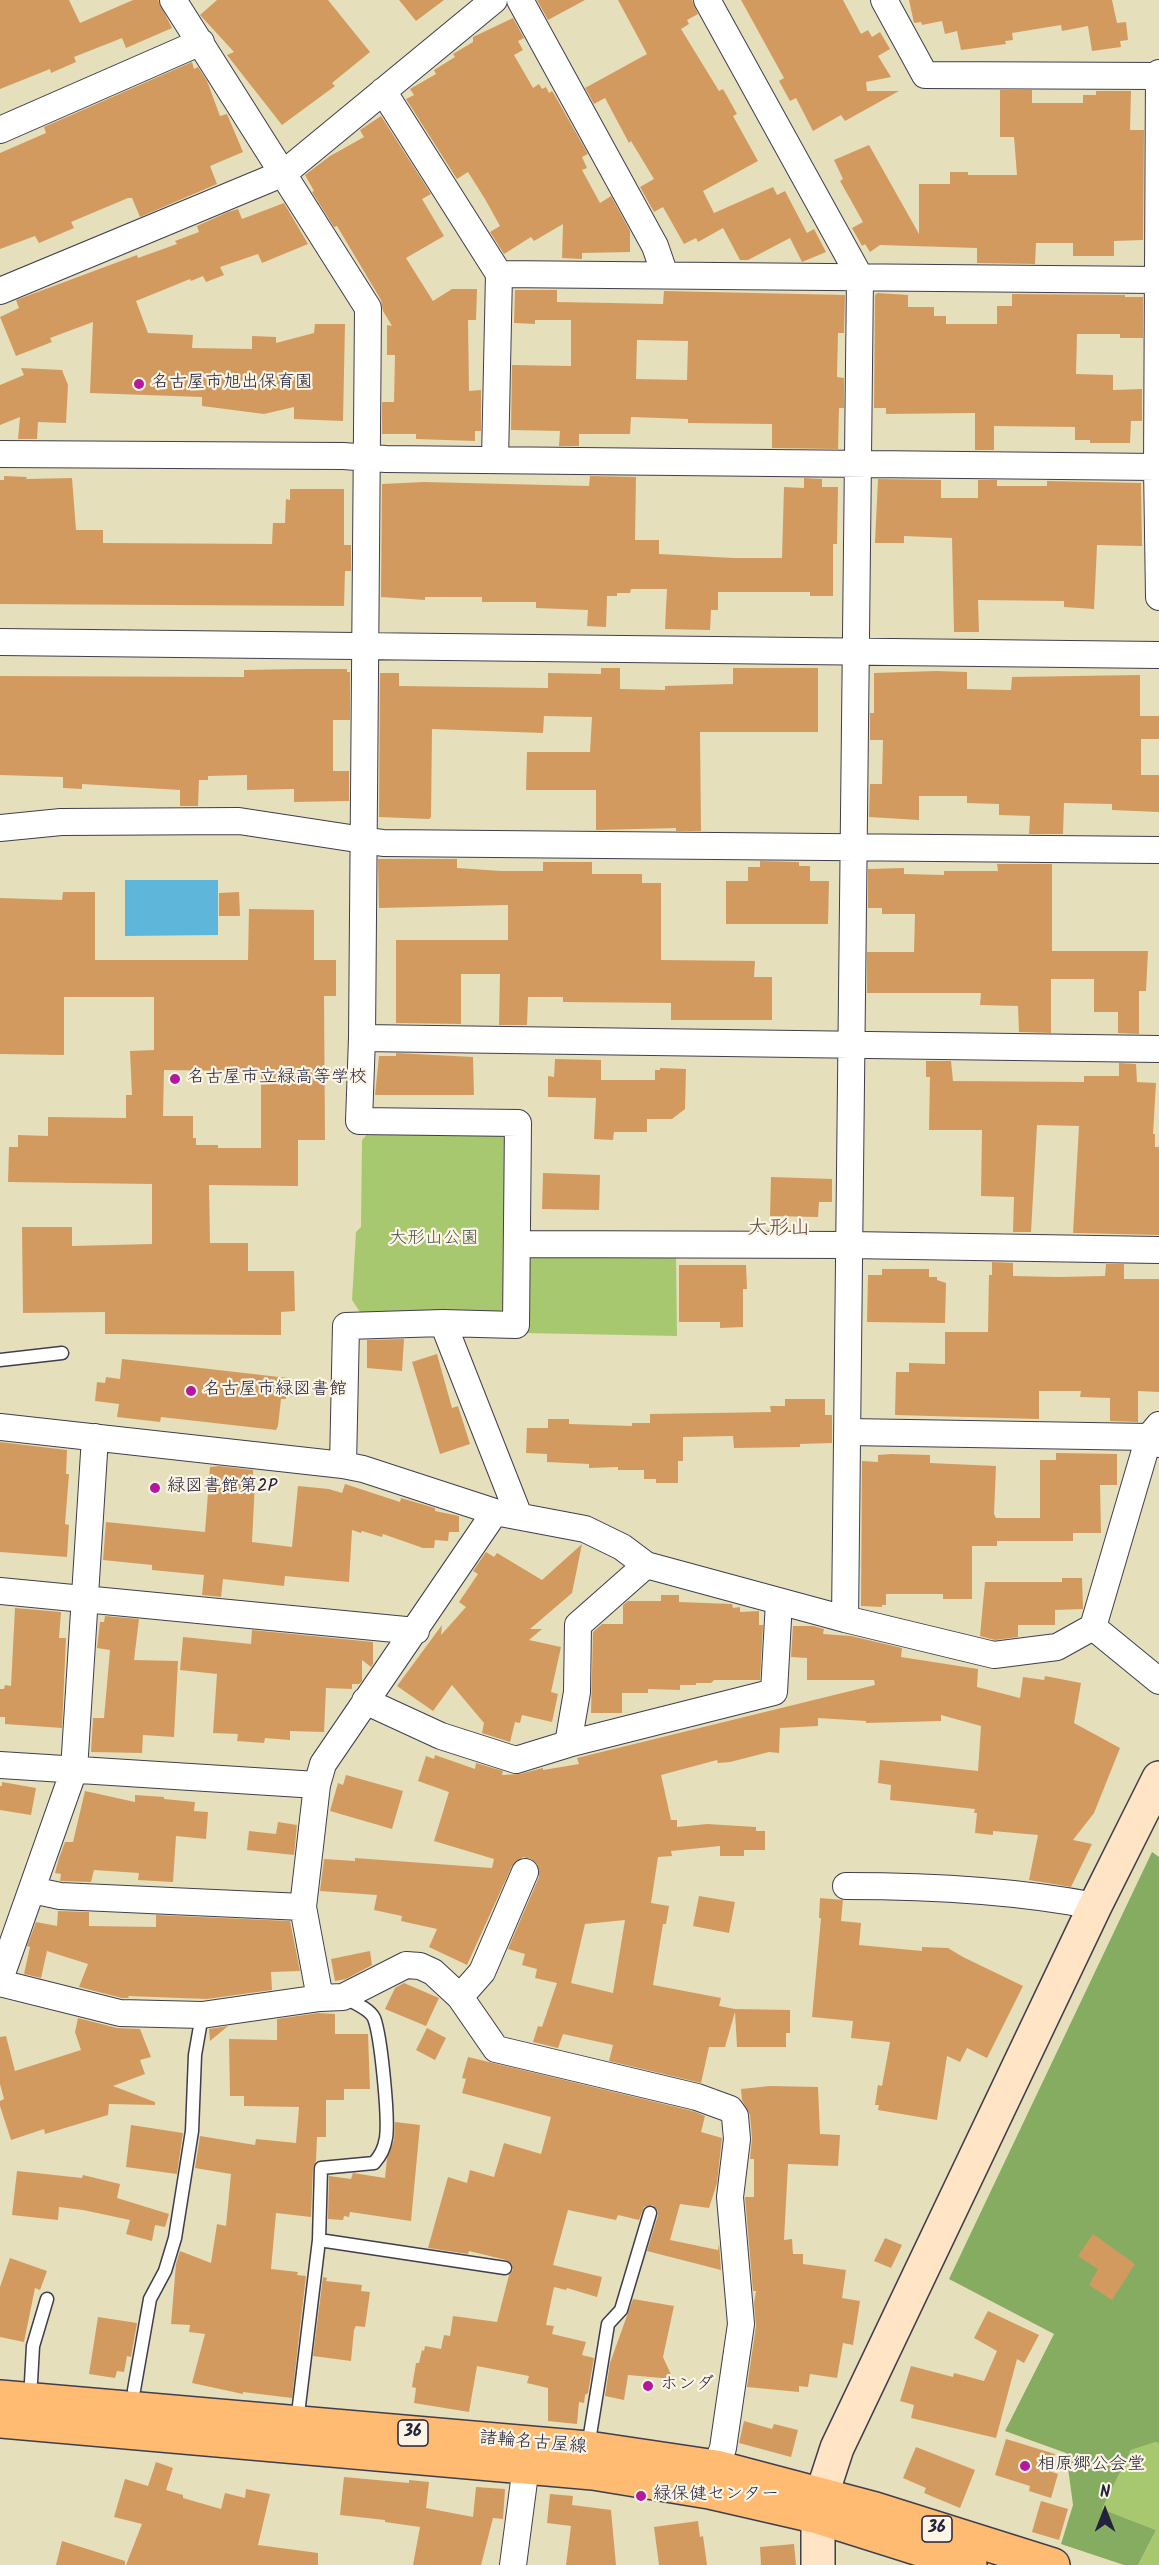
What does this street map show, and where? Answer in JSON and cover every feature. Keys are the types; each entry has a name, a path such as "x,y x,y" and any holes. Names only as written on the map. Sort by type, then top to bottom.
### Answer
{"main road":[{"name":"諸輪名古屋線","path":"0,2397 588,2448 716,2467 820,2505 970,2565"},
{"name":"諸輪名古屋線","path":"0,2421 593,2472 709,2492 820,2505 1053,2565"}],"street":[{"path":"174,0 368,308 362,1038 359,1122 518,1123 516,1325 443,1323 346,1326 343,1465"},
{"path":"0,291 284,174 494,0"},
{"path":"520,0 655,246 665,275"},
{"path":"707,0 860,278 845,1619"},
{"path":"884,0 925,75 1159,75 1157,467 1159,597"},
{"path":"0,130 201,42"},
{"path":"383,91 499,274 495,460"},
{"path":"499,274 1158,280"},
{"path":"0,454 1157,467"},
{"path":"0,642 1159,656"},
{"path":"0,828 61,822 239,821 363,840 406,843 1159,850"},
{"path":"362,1038 1159,1049"},
{"path":"517,1244 849,1245 1159,1250"},
{"path":"443,1323 507,1514"},
{"path":"0,1427 343,1465 507,1514 585,1529 622,1547 646,1565 845,1619 994,1655 1057,1647 1094,1627 1156,1435 848,1432"},
{"path":"95,1437 74,1770 0,1981 61,2000 120,2013 202,2015 332,1997 405,1965 420,1966 433,1972 460,1997 496,2049 697,2097 730,2109 735,2116 737,2139 730,2197 741,2324 723,2448 716,2467"},
{"path":"332,1997 303,1907 317,1785 323,1764 416,1631 507,1514"},
{"path":"568,1744 577,1692 578,1625 646,1565"},
{"path":"0,1591 416,1631"},
{"path":"365,1701 441,1736 516,1760 568,1744 774,1692 779,1601"},
{"path":"1094,1627 1159,1681"},
{"path":"0,1765 317,1785"},
{"path":"818,2565 820,2505 837,2448 1095,1906 1159,1778"},
{"path":"460,1997 482,1972 525,1872"},
{"path":"846,1886 938,1886 1023,1895 1095,1906"},
{"path":"32,1890 60,1896 303,1907"},
{"path":"513,2565 526,2466"}],"lane":[{"path":"0,1360 62,1353"},
{"path":"297,2423 319,2240 321,2168 374,2163 380,2156 386,2136 384,2087 374,2019 370,2012 332,1997"},
{"path":"134,2390 150,2299 165,2271 175,2238 192,2131 195,2055 202,2015"},
{"path":"588,2448 608,2324 621,2310 650,2212"},
{"path":"319,2240 505,2268"},
{"path":"31,2382 33,2346 47,2299"}],"green space":[{"name":"大形山公園","path":"370,1131 499,1131 509,1142 508,1303 496,1316 362,1315 352,1300 356,1232 361,1227 362,1140"},
{"path":"532,1253 676,1254 677,1336 524,1333 525,1262"},
{"path":"1152,1852 1159,1857 1159,2444 1156,2442 1131,2450 1102,2509 1156,2530 1138,2565 1124,2565 1061,2544 1073,2505 1066,2453 1005,2431 1054,2334 949,2279"},
{"path":"1156,2442 1159,2444 1159,2565 1138,2565 1156,2530 1102,2509 1131,2450"}],"water":[{"path":"125,880 218,880 218,935 125,936"}],"building":[{"path":"0,0 69,0 80,23 133,0 158,0 172,28 126,48 122,38 74,57 76,62 51,73 50,69 0,89"},
{"path":"217,0 328,0 370,52 332,83 335,86 282,125 227,55 234,52 200,15"},
{"path":"399,0 444,0 416,21"},
{"path":"537,0 585,0 548,20"},
{"path":"618,0 692,0 698,14 687,20 689,24 681,29 719,91 723,89 737,114 733,116 758,161 703,191 714,213 773,187 777,195 785,191 807,233 814,229 826,252 802,262 790,238 748,260 740,260 723,228 698,242 696,238 684,244 663,207 654,212 640,187 654,179 631,141 629,143 605,98 594,104 585,88 647,54"},
{"path":"741,0 843,0 861,34 868,30 872,37 880,32 890,49 878,56 891,77 866,82 867,91 899,91 845,121 841,115 813,131 796,98 790,101 779,81 784,78"},
{"path":"909,0 1112,0 1117,23 1126,22 1128,40 1120,41 1121,47 1092,51 1088,26 1062,31 1061,25 1012,33 1013,40 1005,41 1006,44 961,50 957,31 945,34 942,21 922,25 921,22 914,23"},
{"path":"513,18 524,38 518,41 523,50 514,55 533,88 539,84 542,89 546,87 549,93 552,91 554,94 588,154 582,157 587,168 582,170 600,203 611,196 630,231 630,252 582,253 582,259 562,258 563,224 534,241 531,237 504,254 490,232 500,226 468,172 457,179 406,99 414,95 410,89 436,74 434,70 455,57 453,54 473,42 473,37"},
{"path":"192,62 194,69 198,67 207,81 220,116 227,114 243,152 210,166 217,184 140,217 132,198 128,198 71,222 74,228 39,243 35,236 0,249 0,153 46,133 44,127"},
{"path":"1000,90 1032,90 1032,103 1083,103 1083,95 1096,95 1096,91 1131,91 1130,130 1144,130 1143,240 1114,241 1114,256 1073,256 1073,243 1036,243 1035,264 977,263 977,248 880,245 870,252 865,244 862,246 852,228 863,222 840,181 843,179 834,160 869,145 919,234 919,184 950,184 950,172 968,172 968,175 1017,175 1014,137 1000,137"},
{"path":"381,116 431,194 422,199 444,236 406,258 433,301 452,289 477,289 476,320 468,320 469,391 481,390 481,431 475,431 475,441 416,439 416,434 382,434 382,402 394,402 395,355 387,355 387,325 392,326 383,311 381,300 337,226 334,227 312,192 314,191 305,175 330,156 364,137 360,130"},
{"path":"284,203 308,244 262,263 258,254 220,267 224,275 206,282 203,276 191,281 190,279 136,301 148,333 193,335 192,348 252,349 252,336 276,337 276,343 314,333 315,324 345,324 343,421 294,419 294,407 264,414 202,406 202,397 90,393 93,322 50,338 52,342 16,356 0,317 19,308 16,300 137,255 138,258 177,244 175,241 199,232 197,226 228,212 238,209 242,219"},
{"path":"515,290 557,290 557,302 663,304 664,291 845,295 844,333 838,333 837,377 844,378 844,408 839,408 838,449 772,448 772,424 688,423 688,419 631,417 630,434 579,434 579,446 559,446 560,431 511,430 512,365 571,366 571,320 535,320 535,324 514,323","holes":["637,340 688,341 687,380 636,379"]},
{"path":"877,293 908,295 908,307 934,307 934,316 946,316 946,324 997,324 997,306 1012,306 1012,294 1143,297 1143,338 1120,338 1120,334 1077,334 1076,374 1113,375 1113,390 1142,389 1142,421 1131,421 1130,443 1090,443 1090,440 1075,440 1075,427 994,426 994,450 975,450 975,413 886,414 886,408 874,408 875,295"},
{"path":"21,368 62,370 68,385 66,423 38,422 37,439 18,439 20,417 0,425 0,385 24,375"},
{"path":"4,476 27,477 26,479 72,478 76,530 103,530 103,543 272,544 273,523 285,523 286,499 290,500 290,489 344,489 344,545 351,545 351,571 345,571 344,606 0,604 0,480 4,480"},
{"path":"590,476 636,477 635,540 659,540 659,554 733,558 782,558 784,487 804,488 804,478 822,479 822,487 838,487 837,544 833,544 833,596 810,596 810,592 718,592 718,610 711,610 710,630 665,629 667,589 631,589 630,593 607,596 606,627 587,626 588,610 536,608 536,602 482,602 482,597 425,597 425,600 381,597 382,484 424,482 589,486"},
{"path":"878,479 941,480 941,498 978,498 978,480 997,480 997,486 1047,486 1047,481 1141,483 1142,546 1097,545 1094,609 1064,607 1064,601 978,600 979,632 954,632 952,538 904,536 904,543 875,543"},
{"path":"601,668 620,668 620,689 665,690 665,686 733,684 733,668 818,668 818,732 700,732 701,831 676,831 676,828 596,830 596,790 526,790 527,752 590,752 592,717 544,716 543,733 432,729 431,817 429,819 379,817 380,673 399,673 399,686 548,688 548,673 601,674"},
{"path":"347,669 347,672 350,672 350,720 333,720 333,771 349,771 349,801 294,802 294,789 247,790 247,775 208,776 208,780 199,780 198,806 180,806 180,790 82,784 82,789 63,788 63,777 0,775 0,676 244,677 244,670"},
{"path":"967,672 967,689 1011,690 1012,677 1140,675 1140,716 1159,716 1159,739 1141,739 1141,775 1159,775 1159,812 1112,810 1112,804 1064,803 1063,834 1029,834 1030,816 999,815 999,804 967,803 967,796 919,796 919,820 869,817 870,784 882,784 883,740 870,740 870,713 874,713 874,673"},
{"path":"378,859 457,859 457,868 501,871 543,871 543,862 592,862 592,874 642,874 642,883 661,883 661,960 755,961 754,977 772,977 772,1020 671,1020 671,1003 563,1002 563,997 528,997 527,1025 499,1025 500,974 461,974 461,1024 396,1023 396,940 508,940 508,905 379,908"},
{"path":"760,861 799,862 799,866 810,866 810,881 829,881 828,924 726,924 726,881 748,881 748,867 760,867"},
{"path":"997,864 1052,864 1052,951 1148,951 1146,991 1139,991 1139,1034 1118,1033 1118,1012 1094,1012 1094,979 1051,979 1051,1033 1019,1032 1018,1006 980,1005 981,993 867,993 867,952 914,952 915,914 882,914 882,908 868,908 868,869 904,868 904,874 944,875 944,871 998,871"},
{"path":"63,892 95,892 95,960 248,960 249,909 314,910 314,960 336,960 336,996 324,996 325,1140 298,1140 298,1186 209,1185 210,1243 248,1243 248,1271 294,1271 295,1311 281,1312 281,1335 105,1334 105,1312 23,1313 22,1227 72,1227 72,1246 152,1244 152,1184 8,1182 9,1147 18,1147 18,1135 48,1136 48,1117 126,1118 126,1095 132,1095 130,1051 154,1050 154,997 64,997 64,1055 0,1054 0,898 62,900","holes":["164,1070 236,1071 236,1073 261,1073 261,1148 218,1148 218,1145 196,1145 196,1138 193,1138 193,1116 163,1116"]},
{"path":"239,892 240,916 219,916 219,893"},
{"path":"396,1053 473,1057 474,1095 375,1095 379,1056 396,1056"},
{"path":"555,1059 601,1060 601,1080 655,1080 655,1070 660,1070 660,1068 686,1069 685,1109 672,1119 647,1119 647,1132 614,1132 613,1140 594,1139 596,1098 548,1097 548,1076 554,1077"},
{"path":"926,1061 951,1061 953,1081 1084,1082 1084,1076 1119,1076 1119,1063 1136,1064 1137,1082 1156,1083 1153,1134 1155,1134 1155,1147 1159,1147 1159,1235 1073,1233 1079,1126 1037,1125 1031,1232 1013,1232 1014,1197 981,1196 982,1130 929,1130 930,1077 926,1077"},
{"path":"543,1173 600,1175 599,1210 542,1209"},
{"path":"771,1177 832,1179 832,1202 819,1202 818,1217 770,1216"},
{"path":"992,1262 1013,1263 1013,1276 1105,1276 1106,1264 1124,1264 1124,1279 1159,1279 1159,1392 1138,1391 1138,1422 1110,1421 1110,1398 1080,1397 1081,1391 1039,1391 1039,1419 895,1415 896,1372 909,1372 909,1363 945,1364 945,1332 988,1332 989,1275 992,1275"},
{"path":"679,1265 746,1265 747,1289 743,1289 743,1327 720,1328 720,1322 679,1322"},
{"path":"882,1269 929,1269 929,1277 937,1277 937,1280 946,1283 945,1323 867,1322 868,1275 882,1275"},
{"path":"404,1339 402,1371 367,1368 367,1340"},
{"path":"437,1354 452,1408 458,1406 470,1444 440,1454 412,1362"},
{"name":"名古屋市緑図書館","path":"122,1359 288,1378 286,1399 281,1399 278,1426 276,1430 161,1417 160,1422 117,1417 119,1404 95,1401 97,1382 105,1383 106,1377 120,1379"},
{"path":"785,1399 825,1399 825,1415 832,1415 832,1443 800,1444 800,1447 734,1448 733,1436 683,1437 683,1461 678,1461 678,1483 656,1483 656,1479 644,1479 644,1470 618,1470 618,1467 589,1468 589,1464 547,1462 547,1454 526,1453 527,1428 548,1428 548,1419 569,1419 569,1424 632,1426 632,1423 650,1423 650,1414 771,1412 770,1406 785,1406"},
{"path":"0,1442 67,1450 66,1474 69,1474 65,1524 69,1525 67,1557 0,1552"},
{"path":"1056,1453 1117,1454 1117,1485 1100,1485 1101,1533 1073,1533 1073,1541 997,1541 997,1546 972,1546 972,1599 943,1599 943,1594 886,1594 886,1605 882,1607 861,1606 862,1461 878,1462 878,1455 930,1455 930,1463 996,1466 994,1514 996,1518 1040,1518 1040,1460 1056,1460"},
{"path":"210,1467 253,1470 253,1482 255,1482 252,1542 292,1547 298,1486 329,1489 342,1493 345,1484 400,1502 401,1498 435,1508 435,1511 459,1516 459,1532 449,1532 448,1541 435,1540 434,1548 423,1548 383,1534 382,1537 352,1530 349,1582 285,1576 284,1586 223,1579 221,1597 202,1595 204,1575 152,1570 152,1565 103,1560 106,1522 205,1532"},
{"path":"582,1544 572,1593 530,1629 542,1629 529,1640 561,1647 551,1692 558,1694 552,1722 522,1715 520,1723 515,1722 510,1742 482,1733 484,1723 452,1685 433,1711 397,1686 442,1625 441,1635 466,1607 459,1602 478,1574 473,1571 486,1552 494,1557 497,1553 542,1580"},
{"path":"1062,1578 1082,1578 1083,1609 1055,1610 1055,1625 1018,1625 1018,1637 995,1640 980,1636 985,1582 1062,1582"},
{"path":"661,1595 679,1595 679,1602 732,1604 733,1608 740,1607 740,1612 759,1611 759,1625 763,1625 760,1680 714,1680 711,1683 680,1685 680,1690 648,1689 648,1693 622,1693 622,1713 591,1713 593,1632 602,1624 623,1624 623,1605 628,1601 661,1601"},
{"path":"15,1608 61,1612 59,1638 66,1638 62,1728 5,1724 5,1717 0,1717 0,1689 4,1689 5,1685 11,1686"},
{"path":"105,1616 139,1619 134,1660 178,1661 174,1737 143,1735 142,1753 91,1752 93,1718 104,1718 110,1650 97,1648 100,1622 104,1622"},
{"path":"793,1626 813,1626 824,1629 823,1634 851,1636 902,1648 901,1657 978,1669 977,1687 1020,1698 1023,1677 1044,1680 1045,1676 1081,1683 1074,1723 1120,1748 1094,1813 1073,1840 1092,1844 1071,1887 1029,1880 1038,1835 993,1831 993,1835 975,1833 977,1813 974,1813 975,1809 890,1800 891,1785 878,1783 880,1760 978,1771 981,1726 941,1715 941,1721 866,1723 866,1721 818,1718 818,1726 780,1728 779,1753 769,1752 730,1762 718,1763 717,1760 661,1775 671,1820 677,1820 677,1827 707,1824 756,1827 756,1831 765,1831 765,1850 744,1850 744,1856 720,1856 720,1846 671,1851 672,1856 658,1857 651,1903 669,1906 666,1924 663,1924 653,1985 721,1998 719,2006 735,2009 790,2010 790,2033 786,2033 786,2047 737,2047 735,2012 725,2047 709,2047 701,2083 609,2061 613,2045 563,2034 558,2048 533,2042 538,2026 542,2027 557,1983 535,1978 537,1969 522,1965 525,1954 508,1949 539,1877 537,1864 531,1859 523,1857 512,1866 467,1965 429,1947 437,1929 401,1921 402,1916 374,1910 377,1895 320,1891 324,1859 355,1861 355,1858 492,1868 494,1859 434,1841 449,1792 418,1781 426,1756 434,1759 435,1755 475,1769 476,1763 503,1771 502,1775 520,1774 543,1768 543,1770 579,1764 577,1758 875,1685 874,1680 807,1680 807,1658 791,1657","holes":["625,1920 613,1993 571,1983 585,1924"]},
{"path":"252,1630 373,1642 373,1664 371,1667 362,1660 362,1681 359,1684 352,1684 352,1689 326,1688 324,1732 290,1731 290,1740 265,1738 264,1743 237,1741 238,1734 213,1733 217,1674 180,1670 183,1637 251,1644"},
{"path":"346,1775 403,1791 392,1829 330,1811 338,1783 343,1785"},
{"path":"2,1782 36,1788 31,1815 0,1810"},
{"path":"85,1791 135,1802 135,1795 195,1802 194,1811 208,1812 206,1839 176,1836 173,1882 138,1880 139,1873 94,1870 91,1882 60,1881 61,1874 55,1873 59,1858 65,1842 73,1842"},
{"path":"278,1822 297,1825 294,1855 247,1850 249,1831 276,1834"},
{"path":"699,1896 735,1902 729,1933 693,1926"},
{"path":"820,1898 843,1900 841,1921 861,1923 859,1945 922,1951 922,1947 948,1948 1023,1986 987,2058 967,2048 960,2062 947,2056 937,2120 878,2110 879,2105 875,2105 878,2085 882,2086 890,2042 851,2038 853,2021 812,2017 821,1918 819,1918"},
{"path":"58,1911 89,1912 89,1926 156,1927 156,1915 290,1921 300,1971 271,1972 272,1990 207,1999 128,1996 129,1998 122,1998 79,1987 88,1964 47,1951 41,1978 24,1974 30,1947 27,1946 36,1922 57,1926"},
{"path":"370,1951 372,1965 346,1979 335,1981 331,1959"},
{"path":"404,1983 439,1998 426,2026 385,2009 395,1988"},
{"path":"318,2013 335,2014 335,2034 368,2034 370,2089 344,2089 344,2100 326,2100 326,2137 317,2137 311,2217 276,2213 271,2269 298,2272 297,2275 306,2276 292,2398 243,2392 243,2394 192,2383 205,2334 189,2332 190,2325 171,2324 176,2264 180,2251 211,2263 217,2224 226,2226 231,2174 195,2168 200,2136 255,2145 256,2139 296,2143 299,2107 244,2106 244,2096 230,2096 229,2039 277,2040 277,2019"},
{"path":"78,2018 117,2028 140,2029 151,2057 140,2060 145,2074 113,2086 155,2102 155,2105 109,2104 108,2115 45,2134 44,2129 11,2140 0,2106 0,2101 4,2099 0,2084 0,2037 6,2036 15,2071 81,2050 75,2032"},
{"path":"228,2026 210,2041 209,2029"},
{"path":"427,2028 446,2038 435,2060 416,2050"},
{"path":"468,2057 693,2111 705,2116 701,2132 722,2138 717,2183 709,2208 680,2204 670,2240 718,2250 719,2243 721,2270 647,2251 658,2215 653,2205 644,2207 639,2220 618,2215 616,2220 568,2210 553,2265 602,2277 597,2297 567,2288 566,2290 554,2287 546,2325 554,2326 552,2334 586,2342 582,2355 594,2358 588,2393 585,2395 584,2403 579,2402 577,2424 548,2421 548,2388 527,2383 529,2376 477,2366 469,2412 414,2403 416,2388 412,2387 416,2363 419,2363 422,2350 424,2351 425,2346 441,2349 444,2335 450,2336 453,2316 497,2322 509,2275 513,2270 512,2264 506,2260 469,2251 468,2254 428,2248 448,2177 467,2183 470,2170 494,2177 504,2143 541,2154 551,2117 462,2093 466,2079 462,2078"},
{"path":"770,2086 818,2087 820,2134 840,2135 838,2166 788,2164 784,2240 792,2239 793,2254 803,2254 803,2264 846,2270 842,2298 860,2301 853,2345 843,2343 837,2378 810,2374 808,2387 799,2386 799,2392 747,2387 756,2326 754,2303 756,2291 753,2291 745,2197 754,2197 754,2159 750,2159 752,2138 750,2115 742,2100 741,2089"},
{"path":"395,2122 420,2125 411,2221 350,2212 349,2217 344,2216 343,2220 328,2219 329,2176 351,2179 353,2173 385,2178 387,2159 394,2140"},
{"path":"131,2125 183,2133 177,2174 126,2167"},
{"path":"17,2171 82,2178 83,2175 120,2184 117,2198 169,2214 165,2227 155,2225 152,2241 126,2234 130,2220 83,2210 59,2207 58,2220 12,2215"},
{"path":"1093,2234 1135,2264 1112,2300 1089,2285 1098,2269 1078,2256"},
{"path":"885,2238 902,2245 891,2268 874,2261"},
{"path":"10,2258 47,2271 40,2290 35,2288 24,2342 0,2337 0,2287"},
{"path":"323,2277 327,2278 326,2281 362,2285 361,2291 370,2292 365,2327 356,2326 354,2330 351,2361 313,2356"},
{"path":"633,2299 674,2306 663,2357 673,2379 628,2375 624,2400 605,2396 610,2363"},
{"path":"988,2311 1039,2335 1024,2363 1017,2359 996,2438 911,2418 914,2405 900,2401 911,2366 953,2377 954,2373 984,2381 997,2351 974,2338"},
{"path":"98,2317 137,2323 131,2357 127,2356 124,2372 117,2371 115,2378 89,2374"},
{"path":"744,2421 772,2429 774,2424 798,2430 791,2457 739,2443"},
{"path":"1006,2439 1055,2454 1049,2471 1058,2474 1051,2498 1029,2491 1030,2486 995,2475"},
{"path":"916,2447 975,2470 960,2508 924,2493 926,2488 903,2478"},
{"path":"156,2462 173,2468 166,2490 183,2495 183,2498 221,2509 225,2493 245,2498 246,2489 270,2494 258,2545 318,2553 318,2565 126,2565 142,2524 114,2517 125,2479 148,2486"},
{"path":"344,2477 409,2483 409,2480 429,2482 426,2508 473,2517 476,2487 505,2489 503,2519 493,2518 481,2565 413,2565 420,2527 340,2515"},
{"path":"550,2494 573,2496 572,2505 611,2510 616,2565 566,2565 571,2526 547,2523"},
{"path":"1041,2501 1068,2509 1059,2540 1032,2532"},
{"path":"698,2521 700,2537 703,2536 707,2565 659,2565 654,2527"},
{"path":"62,2541 125,2561 125,2565 56,2565"},
{"path":"794,2544 796,2565 761,2565 760,2547"}],"place":[{"name":"名古屋市旭出保育園","path":"139,384"},
{"name":"名古屋市立緑高等学校","path":"175,1079"},
{"name":"名古屋市緑図書館","path":"191,1391"},
{"name":"緑図書館第2P","path":"155,1488"},
{"name":"ホンダ","path":"648,2386"},
{"name":"相原郷公会堂","path":"1025,2466"},
{"name":"緑保健センター","path":"641,2496"}],"district":[{"name":"大形山","path":"779,1230"}]}
